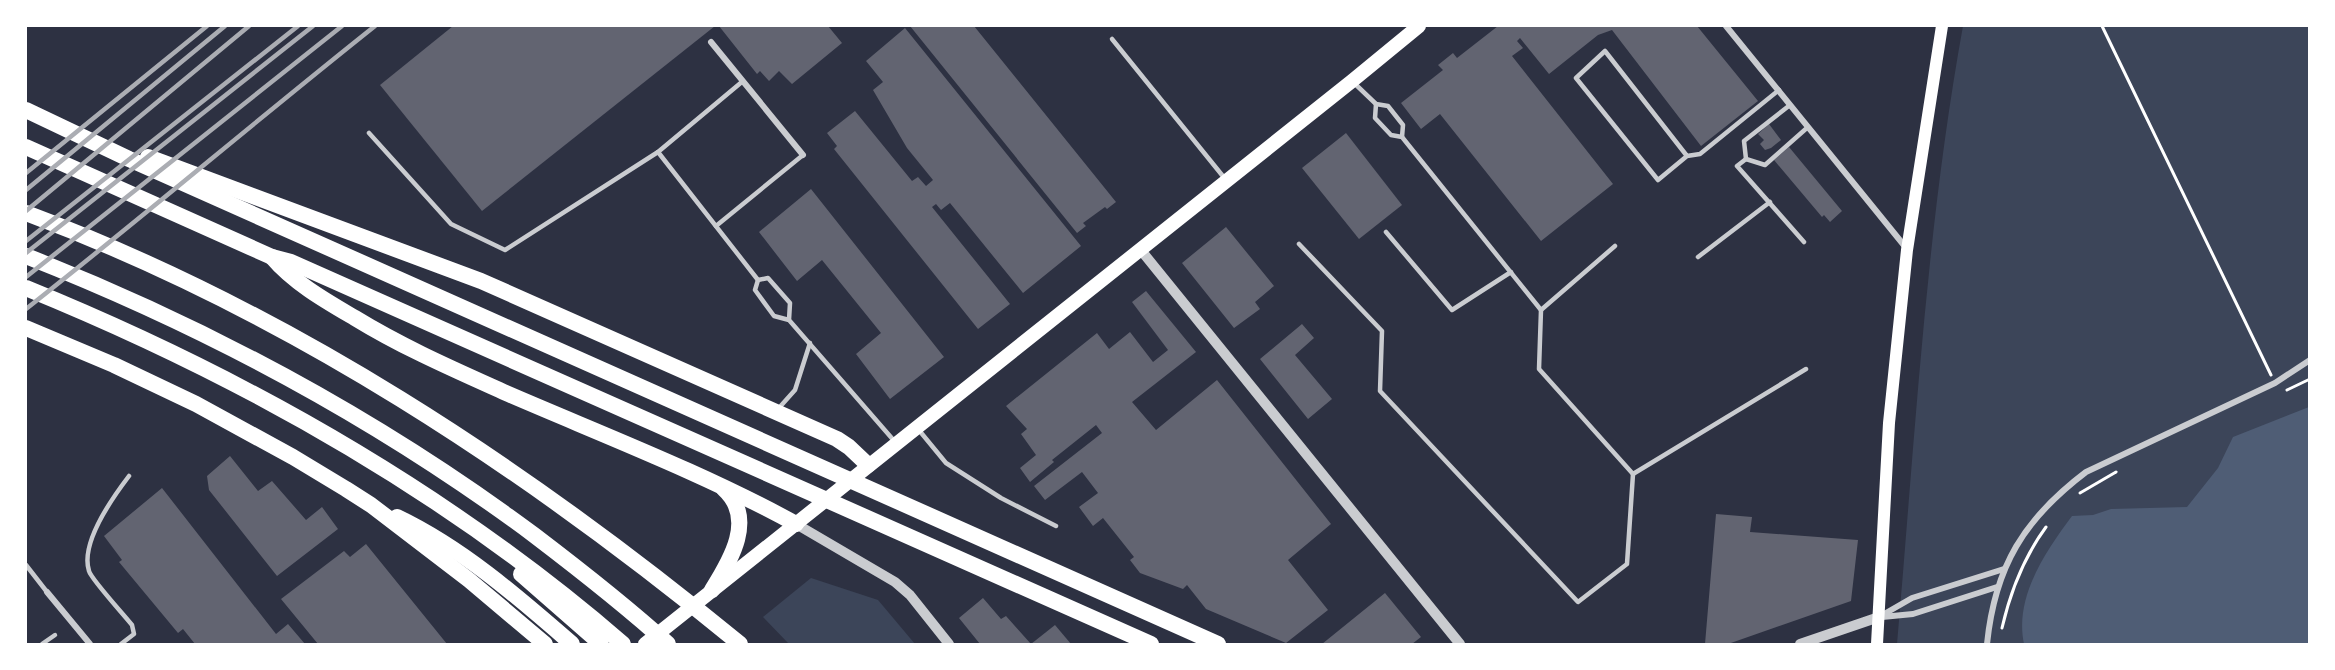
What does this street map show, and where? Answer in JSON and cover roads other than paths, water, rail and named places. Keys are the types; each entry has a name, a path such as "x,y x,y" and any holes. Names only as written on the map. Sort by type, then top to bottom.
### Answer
{"highway":[{"path":"26,110 129,159 1218,645"},
{"path":"44,119 451,268 837,439 868,465"},
{"path":"26,147 272,257 291,262 385,303 1151,645"},
{"path":"26,213 111,248 221,298 293,336 384,389 486,455 586,526 740,645"},
{"path":"26,256 124,296 179,322 243,353 349,412 438,467 567,560 662,643"},
{"path":"272,257 285,273 403,346 724,488 796,524"},
{"path":"26,288 130,332 241,386 347,445 451,512 550,584 623,645"},
{"path":"26,328 105,361 196,404 285,453 371,505 428,532 522,602 572,645"},
{"path":"712,590 733,552 740,524 735,500 724,488"},
{"path":"371,505 493,599 545,645"},
{"path":"451,512 601,645"}],"main road":[{"path":"662,643 712,590 1419,26"},
{"path":"1876,645 1889,423 1907,250 1942,26"}],"street":[{"path":"1726,26 1907,250"},
{"path":"711,42 803,154"},
{"path":"1140,249 1460,645"},
{"path":"1987,645 1997,587 2004,569 2023,532 2063,489 2086,472 2275,383 2310,360"},
{"path":"796,524 895,582 910,595 949,645"},
{"path":"1800,645 1879,617 1912,598 2004,569"},
{"path":"1879,617 1913,614 1997,587"},
{"path":"47,592 90,645"}],"lane":[{"path":"1112,39 1226,180"},
{"path":"1687,156 1605,51 1576,78 1658,180 1687,156 1700,154 1779,90"},
{"path":"369,133 451,224 504,250 658,152 743,81"},
{"path":"1352,81 1376,104 1388,106 1403,124 1402,137"},
{"path":"1299,243 1382,331 1380,391 1578,602 1627,564 1633,474 1539,369 1542,310 1402,137 1390,135 1376,118 1376,104"},
{"path":"1746,159 1744,141 1790,105"},
{"path":"1746,159 1765,165 1808,128"},
{"path":"658,152 758,280"},
{"path":"716,226 803,154"},
{"path":"1746,159 1737,166 1804,242"},
{"path":"1698,257 1770,202"},
{"path":"1386,232 1452,310 1511,272"},
{"path":"1542,310 1616,246"},
{"path":"758,280 768,278 790,303 789,320"},
{"path":"758,280 755,290 774,316 789,320 896,443"},
{"path":"776,411 795,390 810,343"},
{"path":"1633,474 1806,369"},
{"path":"916,427 946,463 1001,498 1056,526"},
{"path":"122,645 134,634 132,625 89,572 89,551 103,512 129,476"},
{"path":"26,565 47,592"},
{"path":"42,645 55,635"}],"railway":[{"path":"26,173 207,26"},
{"path":"26,190 225,26"},
{"path":"26,211 249,26"},
{"path":"26,241 298,26"},
{"path":"26,253 313,26"},
{"path":"26,277 342,26"},
{"path":"26,309 375,26"}]}
